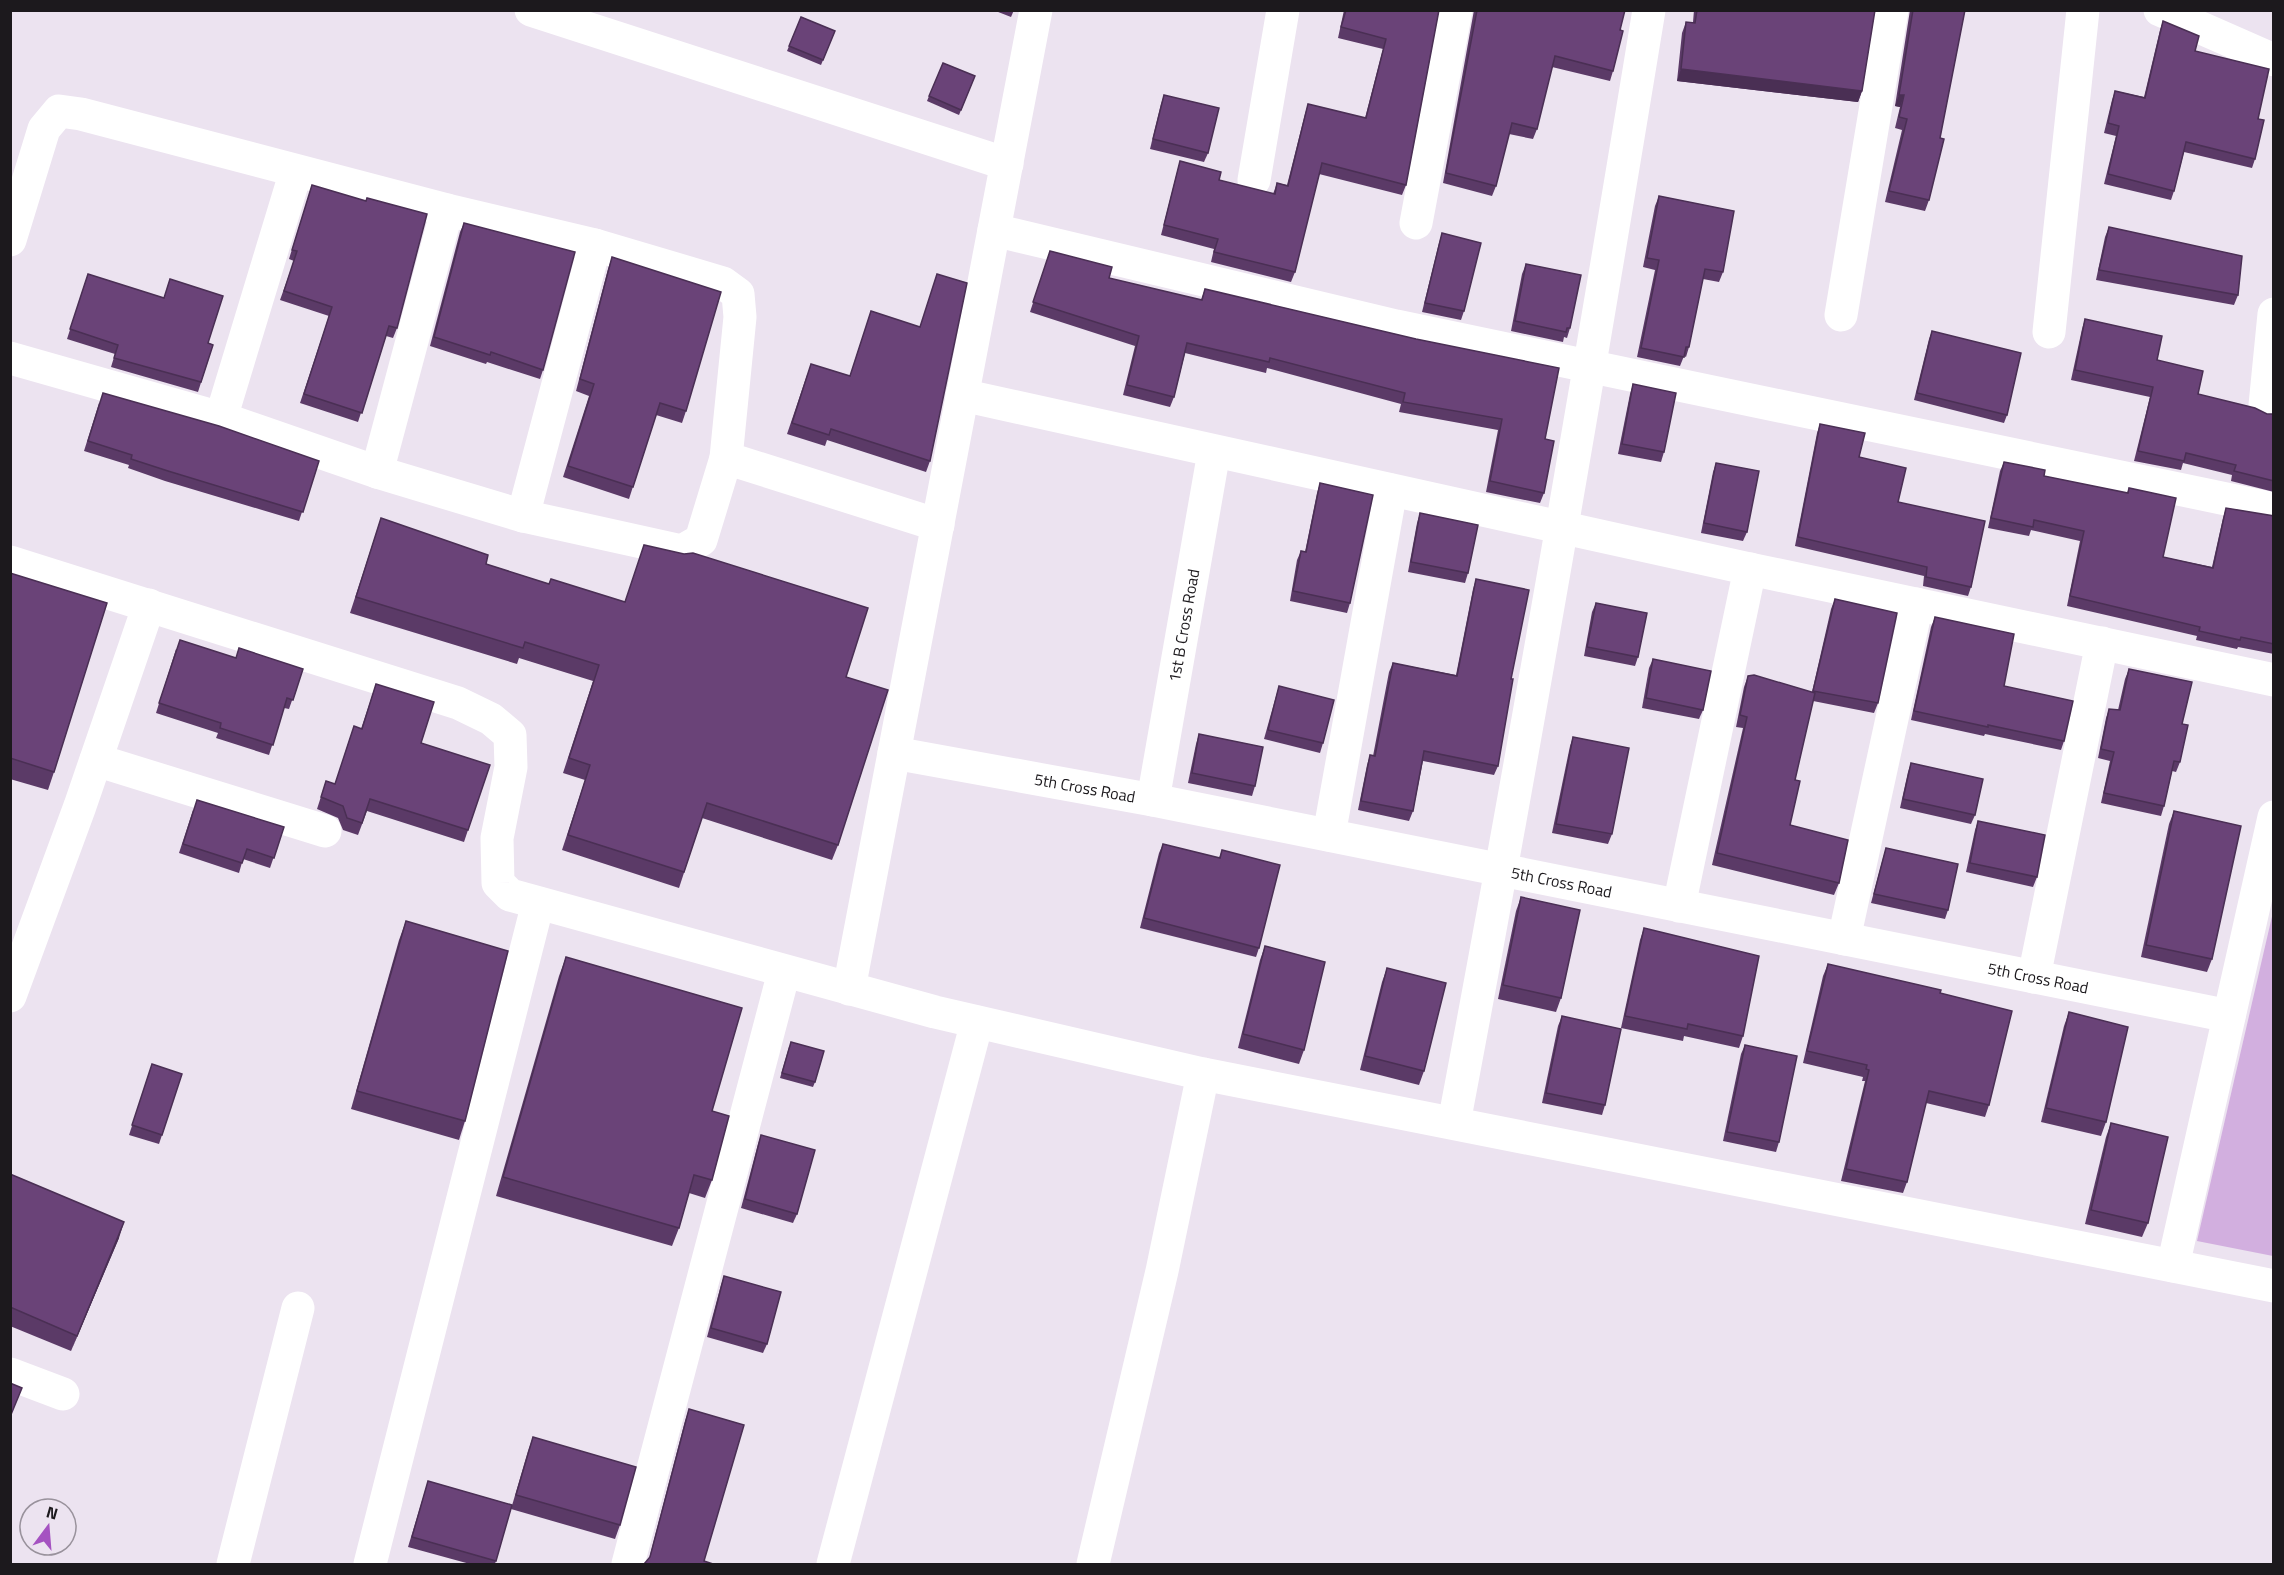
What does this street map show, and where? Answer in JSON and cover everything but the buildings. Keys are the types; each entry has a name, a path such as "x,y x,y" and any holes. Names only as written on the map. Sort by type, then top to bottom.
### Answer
{"street":[{"path":"531,10 1007,164"},
{"path":"849,989 1036,10"},
{"path":"1254,180 1284,10"},
{"path":"1416,223 1456,10"},
{"path":"1454,1123 1502,870 1591,366 1649,10"},
{"path":"1841,315 1892,10"},
{"path":"2049,332 2083,10"},
{"path":"2160,10 2274,60"},
{"path":"10,240 44,129 59,111 81,114 447,210 595,244 723,283 738,294 740,317 726,458 701,540 682,551 523,516 377,472 221,418 10,358"},
{"path":"221,418 296,171"},
{"path":"377,472 447,210"},
{"path":"994,230 1396,326 2274,509"},
{"path":"523,516 595,244"},
{"path":"2265,405 2274,314"},
{"path":"962,395 1750,569 2274,681"},
{"name":"1st B Cross Road","path":"1153,800 1214,452"},
{"path":"726,458 938,525"},
{"path":"1329,836 1391,490"},
{"path":"10,562 458,703 491,719 510,735 511,767 497,838 498,883 510,896 784,972 977,1022 1203,1074 2274,1286"},
{"path":"1679,906 1750,569"},
{"path":"1844,939 1917,604"},
{"path":"10,996 96,760 149,605"},
{"path":"2034,977 2102,643"},
{"name":"5th Cross Road","path":"894,753 1153,800 2229,1016"},
{"path":"96,760 325,831"},
{"path":"2173,1266 2274,817"},
{"path":"370,1564 538,903"},
{"path":"628,1564 784,972"},
{"path":"833,1564 977,1022"},
{"path":"1093,1564 1162,1271 1203,1074"},
{"path":"233,1564 298,1308"},
{"path":"10,1374 63,1394"}],"shaded area":[{"path":"2273,912 2274,1256 2197,1241"}]}
